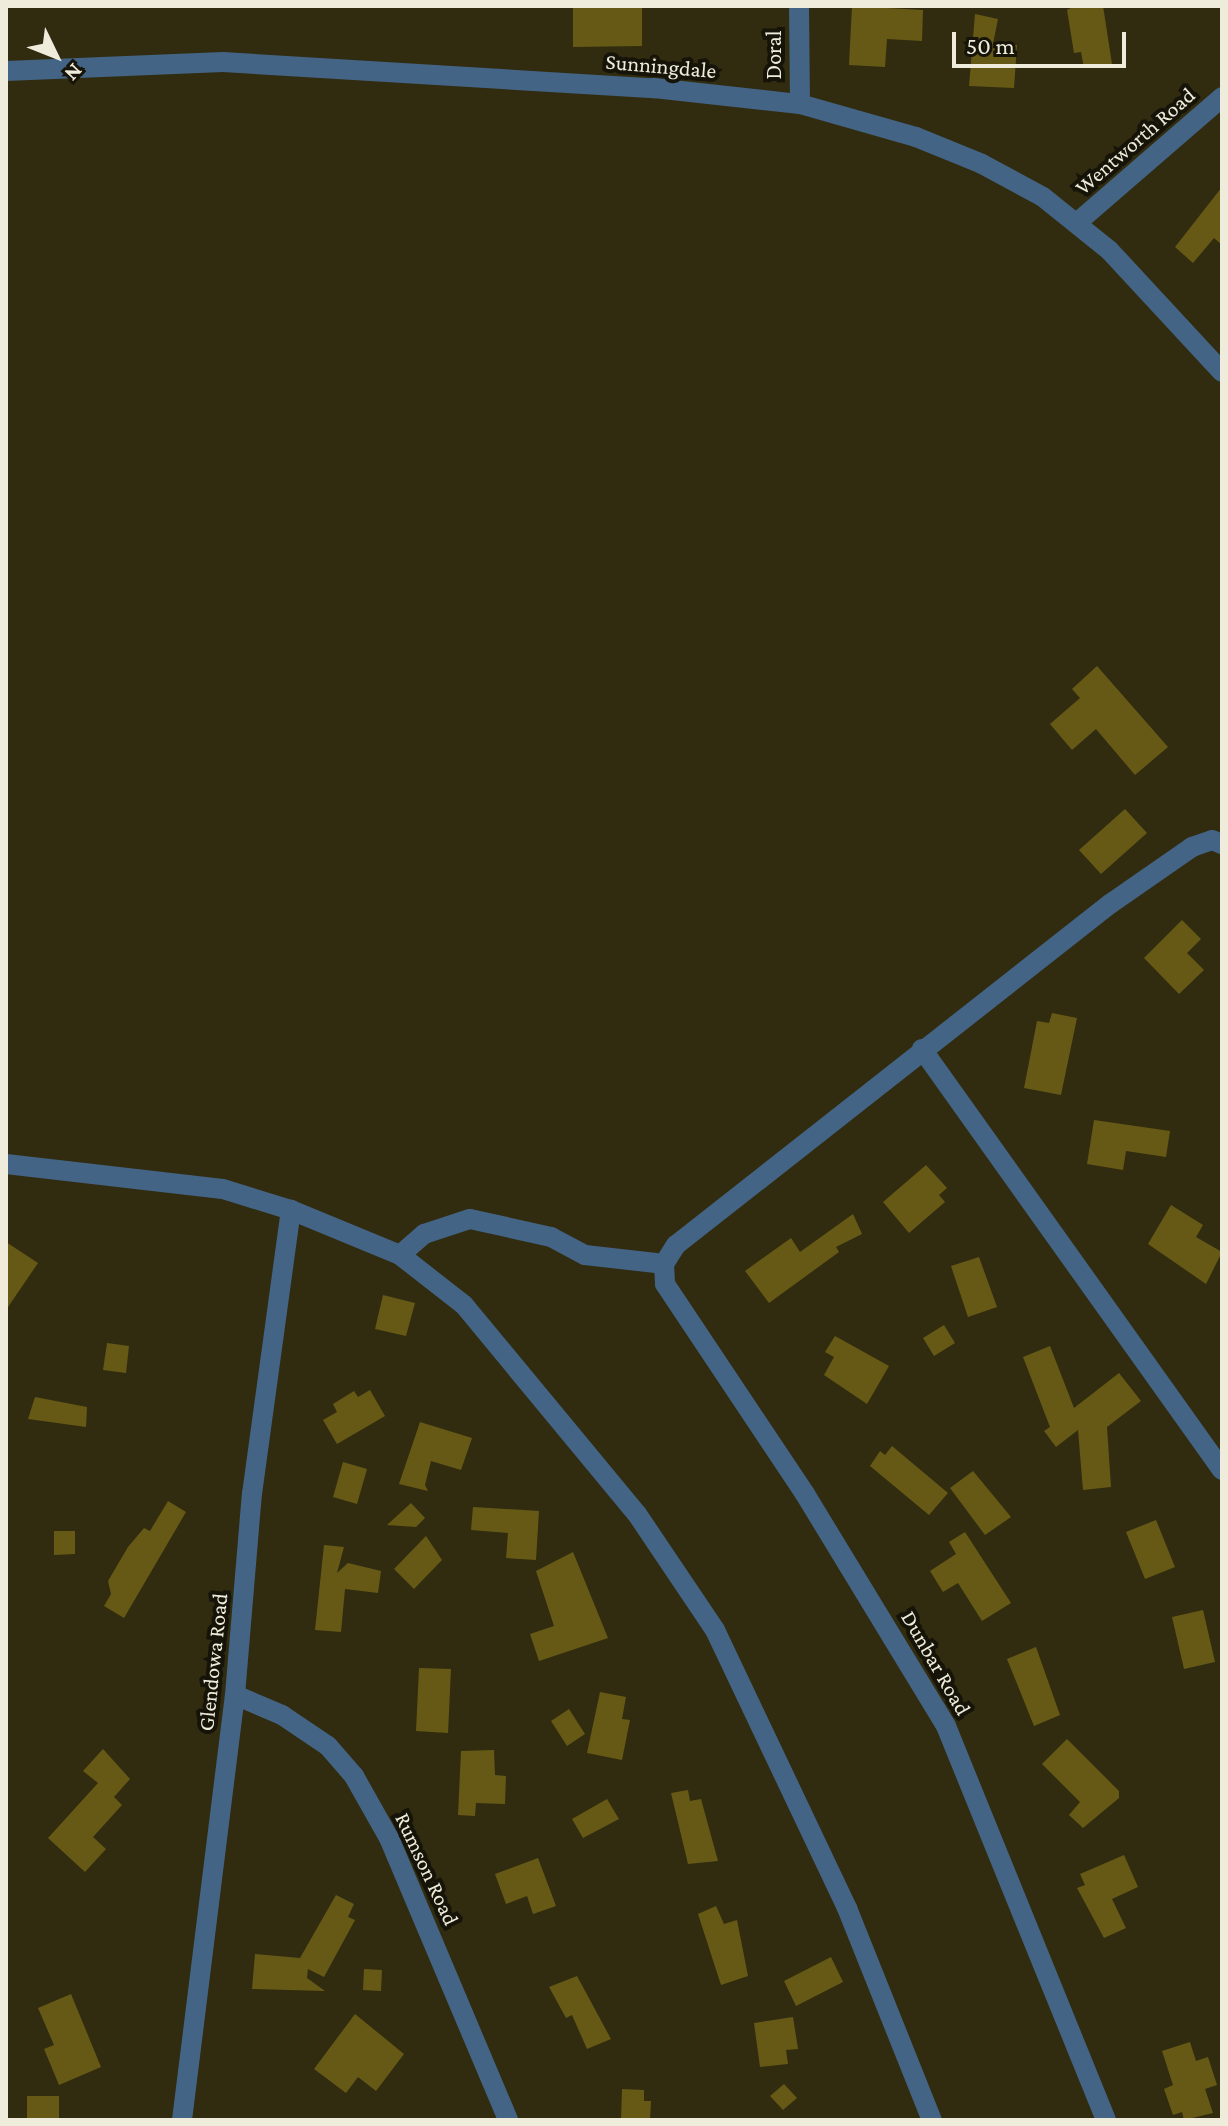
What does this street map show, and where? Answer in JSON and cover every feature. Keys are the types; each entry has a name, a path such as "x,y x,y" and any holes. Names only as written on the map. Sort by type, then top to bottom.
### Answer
{"street":[{"name":"Doral","path":"799,6 800,104"},
{"name":"Sunningdale","path":"6,71 223,62 654,88 800,104 916,137 982,164 1079,221 1222,372"},
{"name":"Wentworth Road","path":"1079,221 1222,97"},
{"path":"400,1255 432,1229 470,1219 551,1237 585,1255 664,1264 676,1245 922,1049 1192,847 1212,840 1222,844"},
{"path":"922,1049 1222,1470"},
{"path":"6,1164 223,1189 291,1210 400,1255 464,1305 557,1413 637,1514 715,1630 847,1908 932,2120"},
{"name":"Glendowa Road","path":"182,2120 235,1695 252,1494 291,1210"},
{"name":"Dunbar Road","path":"664,1264 665,1284 805,1494 946,1726 1106,2120"},
{"name":"Rumson Road","path":"235,1695 282,1715 328,1746 354,1776 389,1838 508,2120"}],"building":[{"path":"573,6 642,6 642,46 573,47"},
{"path":"852,6 923,10 922,41 887,39 885,67 849,65"},
{"path":"1075,6 1103,6 1112,64 1084,68 1081,52 1074,53 1067,10"},
{"path":"975,14 998,19 993,44 1017,45 1014,88 969,86"},
{"path":"1222,187 1222,245 1214,238 1193,263 1175,247"},
{"path":"1097,666 1168,747 1135,775 1096,729 1072,750 1050,724 1080,698 1072,689"},
{"path":"1125,809 1147,833 1101,874 1079,850"},
{"path":"1182,920 1201,939 1187,953 1204,970 1179,994 1144,958"},
{"path":"1052,1013 1077,1018 1061,1095 1024,1088 1037,1021 1049,1023"},
{"path":"1094,1120 1170,1131 1166,1157 1126,1151 1123,1170 1087,1164"},
{"path":"926,1165 947,1188 939,1195 945,1202 909,1233 883,1202"},
{"path":"1171,1205 1203,1225 1196,1237 1222,1252 1206,1284 1148,1244"},
{"path":"853,1214 862,1234 836,1247 839,1252 769,1303 745,1271 791,1238 800,1252"},
{"path":"6,1242 38,1263 6,1310"},
{"path":"979,1257 997,1307 968,1317 951,1266"},
{"path":"383,1295 415,1303 406,1336 375,1329"},
{"path":"944,1325 955,1343 934,1356 923,1338"},
{"path":"835,1336 889,1366 867,1404 824,1375 834,1357 825,1352"},
{"path":"107,1343 129,1346 126,1373 103,1370"},
{"path":"1050,1346 1074,1408 1119,1373 1141,1401 1107,1427 1111,1487 1083,1490 1078,1430 1056,1447 1044,1431 1050,1427 1023,1357"},
{"path":"370,1390 385,1416 337,1444 323,1420 337,1412 333,1404 354,1391 358,1397"},
{"path":"35,1397 87,1407 86,1427 28,1419"},
{"path":"420,1422 472,1438 461,1470 431,1461 425,1485 428,1491 399,1484"},
{"path":"892,1446 948,1493 929,1515 870,1466 880,1451 885,1455"},
{"path":"343,1462 367,1469 357,1504 333,1497"},
{"path":"973,1471 1011,1517 985,1535 950,1488"},
{"path":"168,1501 186,1512 124,1618 104,1606 111,1594 108,1581 128,1547 144,1528 150,1531"},
{"path":"411,1503 425,1518 416,1527 387,1525"},
{"path":"473,1507 539,1511 536,1560 506,1558 508,1533 471,1530"},
{"path":"1156,1520 1175,1567 1145,1579 1126,1532"},
{"path":"54,1531 75,1531 75,1554 54,1555"},
{"path":"965,1532 1011,1603 982,1621 958,1583 943,1592 930,1571 956,1554 949,1542"},
{"path":"426,1536 442,1560 414,1589 394,1569"},
{"path":"324,1545 344,1547 337,1573 348,1563 381,1571 378,1593 345,1589 341,1632 315,1630"},
{"path":"573,1552 608,1638 539,1661 530,1634 554,1626 536,1571"},
{"path":"1203,1610 1215,1662 1184,1669 1172,1617"},
{"path":"1036,1647 1060,1715 1034,1726 1007,1659"},
{"path":"419,1668 451,1669 448,1733 416,1731"},
{"path":"600,1692 626,1697 622,1719 630,1720 622,1760 587,1753"},
{"path":"569,1709 585,1734 567,1746 551,1721"},
{"path":"1067,1739 1119,1791 1119,1798 1083,1828 1069,1815 1080,1802 1042,1764"},
{"path":"103,1749 130,1779 114,1797 122,1805 93,1837 106,1849 85,1872 48,1838 98,1783 83,1771"},
{"path":"494,1750 495,1775 506,1776 505,1804 476,1803 475,1816 458,1815 461,1751"},
{"path":"688,1790 690,1801 701,1799 718,1861 688,1864 671,1793"},
{"path":"607,1799 619,1819 583,1838 572,1819"},
{"path":"1124,1855 1138,1887 1112,1899 1126,1928 1104,1938 1077,1888 1085,1885 1080,1874"},
{"path":"538,1858 556,1906 533,1914 527,1896 506,1904 495,1874"},
{"path":"336,1895 354,1904 348,1917 355,1920 324,1977 308,1969 307,1978 325,1991 252,1989 255,1954 300,1958"},
{"path":"716,1906 724,1924 737,1920 748,1976 721,1985 698,1914"},
{"path":"831,1957 843,1982 796,2006 784,1981"},
{"path":"364,1969 382,1970 381,1991 363,1990"},
{"path":"577,1976 611,2039 587,2049 572,2015 566,2018 549,1987"},
{"path":"71,1994 101,2067 59,2085 44,2049 54,2045 38,2008"},
{"path":"355,2014 404,2054 376,2091 358,2077 346,2093 314,2069"},
{"path":"793,2017 798,2049 786,2050 788,2064 760,2067 754,2023"},
{"path":"1190,2042 1196,2061 1208,2057 1217,2085 1205,2089 1213,2113 1184,2120 1182,2112 1173,2115 1164,2089 1173,2085 1162,2051"},
{"path":"784,2084 797,2098 783,2110 770,2096"},
{"path":"622,2089 644,2090 644,2101 651,2101 650,2120 621,2120"},
{"path":"27,2096 59,2096 59,2120 27,2120"}]}
